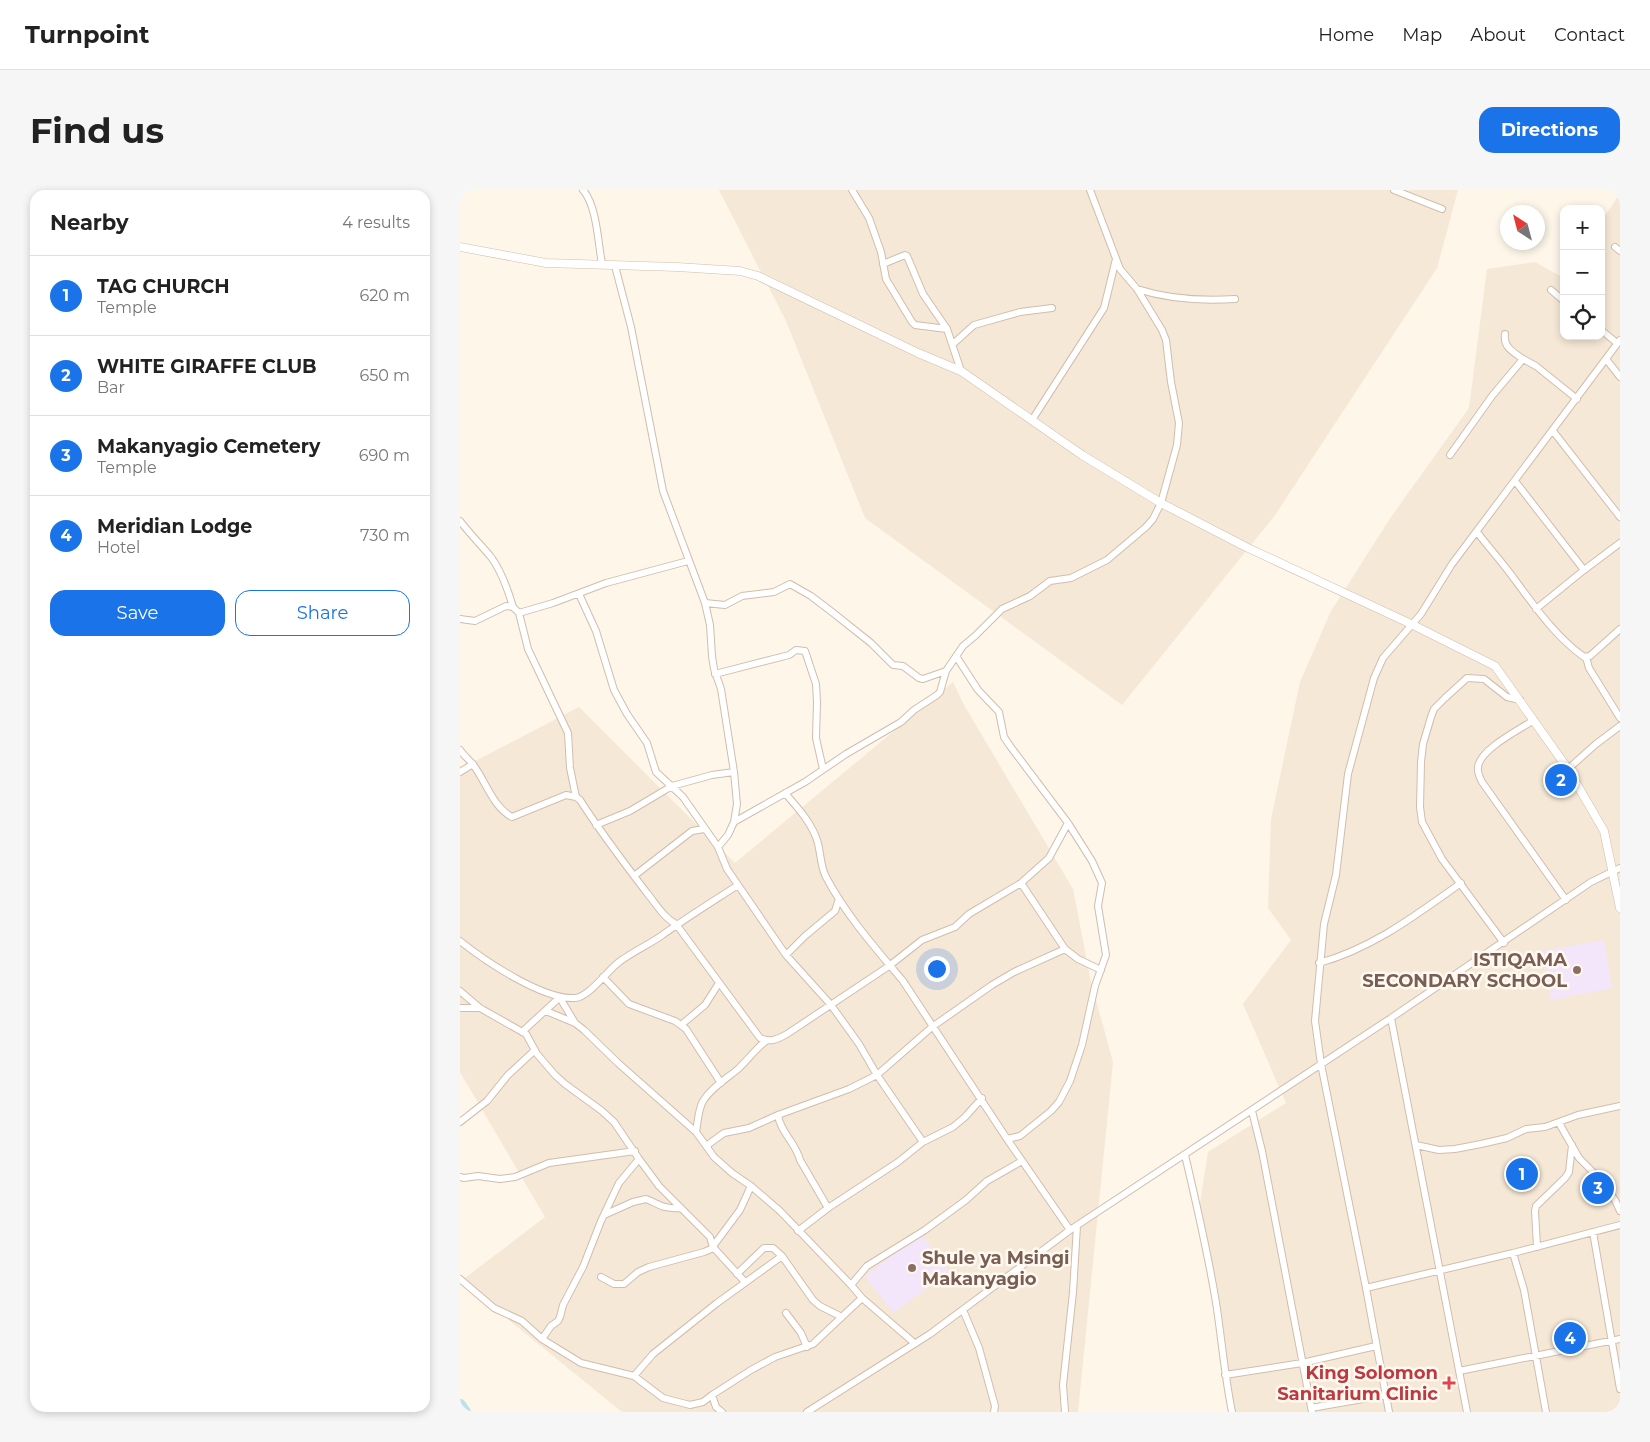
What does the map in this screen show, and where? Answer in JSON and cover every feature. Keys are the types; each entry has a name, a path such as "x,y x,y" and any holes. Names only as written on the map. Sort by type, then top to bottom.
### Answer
{"street":[{"path":"584,190 592,208 602,264"},
{"path":"852,190 869,218 881,252 886,279 913,324 947,328"},
{"path":"734,822 786,793 846,754 901,722 914,710 940,692 946,671 963,646 1002,609 1030,596 1050,582 1071,578 1107,560 1153,519 1161,504 1177,445 1179,423 1171,382 1166,340 1137,288 1125,277 1116,259 1090,190"},
{"path":"1394,190 1442,209"},
{"path":"460,247 546,263 740,271 758,276 918,353 961,371 1082,455 1161,504 1294,571 1411,624 1495,666 1568,769 1604,831 1616,869 1620,908"},
{"path":"883,264 905,255 907,256 923,294 947,328 961,371"},
{"path":"1032,420 1104,308 1116,259"},
{"path":"615,266 631,327 663,491 705,603 710,625 712,656 721,689 737,804 734,822 728,835 718,847"},
{"path":"1137,288 1152,294 1174,297 1219,300 1235,299"},
{"path":"1551,290 1560,298"},
{"path":"952,344 974,325 1020,312 1052,308"},
{"path":"1389,1412 1321,1064 1315,1021 1324,924 1336,875 1348,774 1374,678 1383,658 1421,614 1452,564 1619,341 1605,332"},
{"path":"1505,334 1504,341 1508,348 1536,366 1577,399"},
{"path":"1450,455 1492,396 1523,358"},
{"path":"1606,359 1620,378"},
{"path":"1553,431 1620,517"},
{"path":"1515,481 1584,570"},
{"path":"460,521 473,539 492,558 505,581 513,607 518,613 528,649 568,733 570,768 576,797"},
{"path":"1476,532 1514,578 1536,609 1564,640 1586,657 1589,668 1620,718"},
{"path":"1536,609 1620,543"},
{"path":"518,613 579,594 606,583 688,561"},
{"path":"705,603 725,605 742,596 774,592 790,584 811,596 832,612 871,643 893,665 903,666 922,679 946,671"},
{"path":"579,594 596,631 614,690 627,714 647,743 656,772 683,797 718,847 727,869 786,955 831,1005 859,1044 877,1075 923,1142"},
{"path":"460,619 475,621 506,606 513,607"},
{"path":"1586,657 1609,640 1620,628"},
{"path":"716,674 789,655 796,650 805,651 816,684 816,738 823,769"},
{"path":"956,656 978,690 999,712 1004,737 1068,823 1092,861 1102,883 1098,906 1106,955 1095,986 1082,1045 1070,1081 1059,1102 1051,1111 1020,1136 1007,1139"},
{"path":"1504,943 1442,858 1422,822 1420,807 1421,762 1423,744 1434,709 1470,677 1484,678 1507,696 1520,700"},
{"path":"1534,720 1485,752 1479,763 1478,772 1482,782 1566,900"},
{"path":"1568,769 1620,726"},
{"path":"460,750 473,764 496,801 512,817 566,795 580,800 634,876 669,921 676,924 760,1038 766,1041 773,1041 787,1034 889,966 922,940 955,927 969,914 1021,883 1049,858 1068,823"},
{"path":"460,772 473,764"},
{"path":"596,825 630,811 672,786 712,775 734,772"},
{"path":"786,793 805,816 817,840 825,875 839,898 889,966 903,981 932,1027 982,1098 1007,1139 1070,1230"},
{"path":"634,876 692,831 704,829"},
{"path":"807,1412 883,1365 962,1310 1070,1230 1504,943 1591,882 1616,869"},
{"path":"1021,883 1065,950 1078,959 1101,970"},
{"path":"1320,963 1344,956 1371,943 1461,883"},
{"path":"460,941 490,964 533,987 560,997 577,998 582,996 620,961 738,885"},
{"path":"786,955 835,911 839,898"},
{"path":"706,1146 724,1133 749,1128 778,1115 849,1089 877,1075 932,1027 992,985 1014,972 1065,950"},
{"path":"603,977 629,1004 681,1025 697,1044 721,1083"},
{"path":"681,1025 696,1014 713,994 719,983"},
{"path":"460,991 480,1008 522,1032 565,1084 614,1122 659,1186 710,1236 713,1247 745,1282"},
{"path":"713,994 730,998"},
{"path":"522,1032 560,997"},
{"path":"560,997 574,1023"},
{"path":"460,1008 480,1008"},
{"path":"546,1011 574,1023 696,1132 714,1157 780,1211 862,1298 912,1341"},
{"path":"1391,1018 1467,1412"},
{"path":"696,1132 700,1108 704,1099 766,1041"},
{"path":"460,1122 488,1101 508,1075 535,1050"},
{"path":"798,1231 828,1208 898,1162 923,1142 953,1126 965,1117 982,1098"},
{"path":"1416,1145 1430,1150 1456,1149 1507,1138 1526,1129 1542,1128 1578,1115 1620,1106"},
{"path":"1252,1111 1264,1161 1311,1410 1386,1395"},
{"path":"778,1115 781,1127 798,1153 800,1160 828,1208"},
{"path":"1559,1123 1583,1163 1595,1174 1613,1197 1620,1211"},
{"path":"1537,1247 1536,1206 1569,1172 1572,1145"},
{"path":"460,1177 478,1176 500,1179 515,1177 549,1163 635,1151"},
{"path":"1185,1154 1217,1309 1225,1375 1232,1412"},
{"path":"542,1339 560,1317 619,1183 639,1158"},
{"path":"851,1285 867,1266 925,1230 988,1181 1022,1161"},
{"path":"601,1277 614,1284 624,1284 638,1272 649,1267 704,1252 713,1247 740,1210 750,1186"},
{"path":"604,1216 634,1202 646,1199 668,1209 681,1208"},
{"path":"1064,1412 1063,1385 1073,1292 1077,1226"},
{"path":"1366,1288 1513,1254 1620,1226"},
{"path":"1593,1232 1620,1390"},
{"path":"738,1274 764,1248 773,1248 782,1256 813,1300 820,1306 842,1317"},
{"path":"1513,1254 1524,1290 1546,1412"},
{"path":"634,1376 653,1354 745,1282 782,1256"},
{"path":"460,1279 494,1308 522,1322 542,1339 581,1363 634,1376 663,1398 690,1404 699,1404 751,1370 775,1357 813,1344 862,1298"},
{"path":"962,1310 979,1348 995,1406 994,1412"},
{"path":"786,1313 804,1338 807,1347"},
{"path":"1459,1371 1620,1339"},
{"path":"1225,1375 1302,1363 1376,1346"},
{"path":"712,1395 716,1407 722,1412"}],"shaded area":[{"path":"719,190 1458,190 1437,268 1275,515 1122,705 865,518 786,321"},
{"path":"1620,194 1620,1412 1231,1412 1198,1215 1208,1152 1286,1103 1243,1004 1291,940 1268,908 1271,819 1300,682 1331,611 1391,517 1469,408 1487,269 1535,262 1560,276 1560,340 1605,340 1605,215"},
{"path":"953,682 964,705 1073,889 1091,982 1113,1062 1078,1412 622,1412 461,1281 545,1217 460,1072 460,769 579,707 735,863"},
{"name":"ISTIQAMA SECONDARY SCHOOL","path":"1604,940 1612,988 1551,1000 1542,951"},
{"path":"921,1234 949,1272 893,1313 865,1276"}],"waterway":[{"path":"460,1405 465,1412"}],"place":[{"name":"WHITE GIRAFFE CLUB","path":"1561,780"},
{"name":"ISTIQAMA SECONDARY SCHOOL","path":"1577,970"},
{"name":"TAG CHURCH","path":"1522,1174"},
{"name":"Makanyagio Cemetery","path":"1598,1188"},
{"name":"Shule ya Msingi Makanyagio","path":"912,1268"},
{"name":"Meridian Lodge","path":"1570,1338"},
{"name":"King Solomon Sanitarium Clinic","path":"1449,1383"}]}
